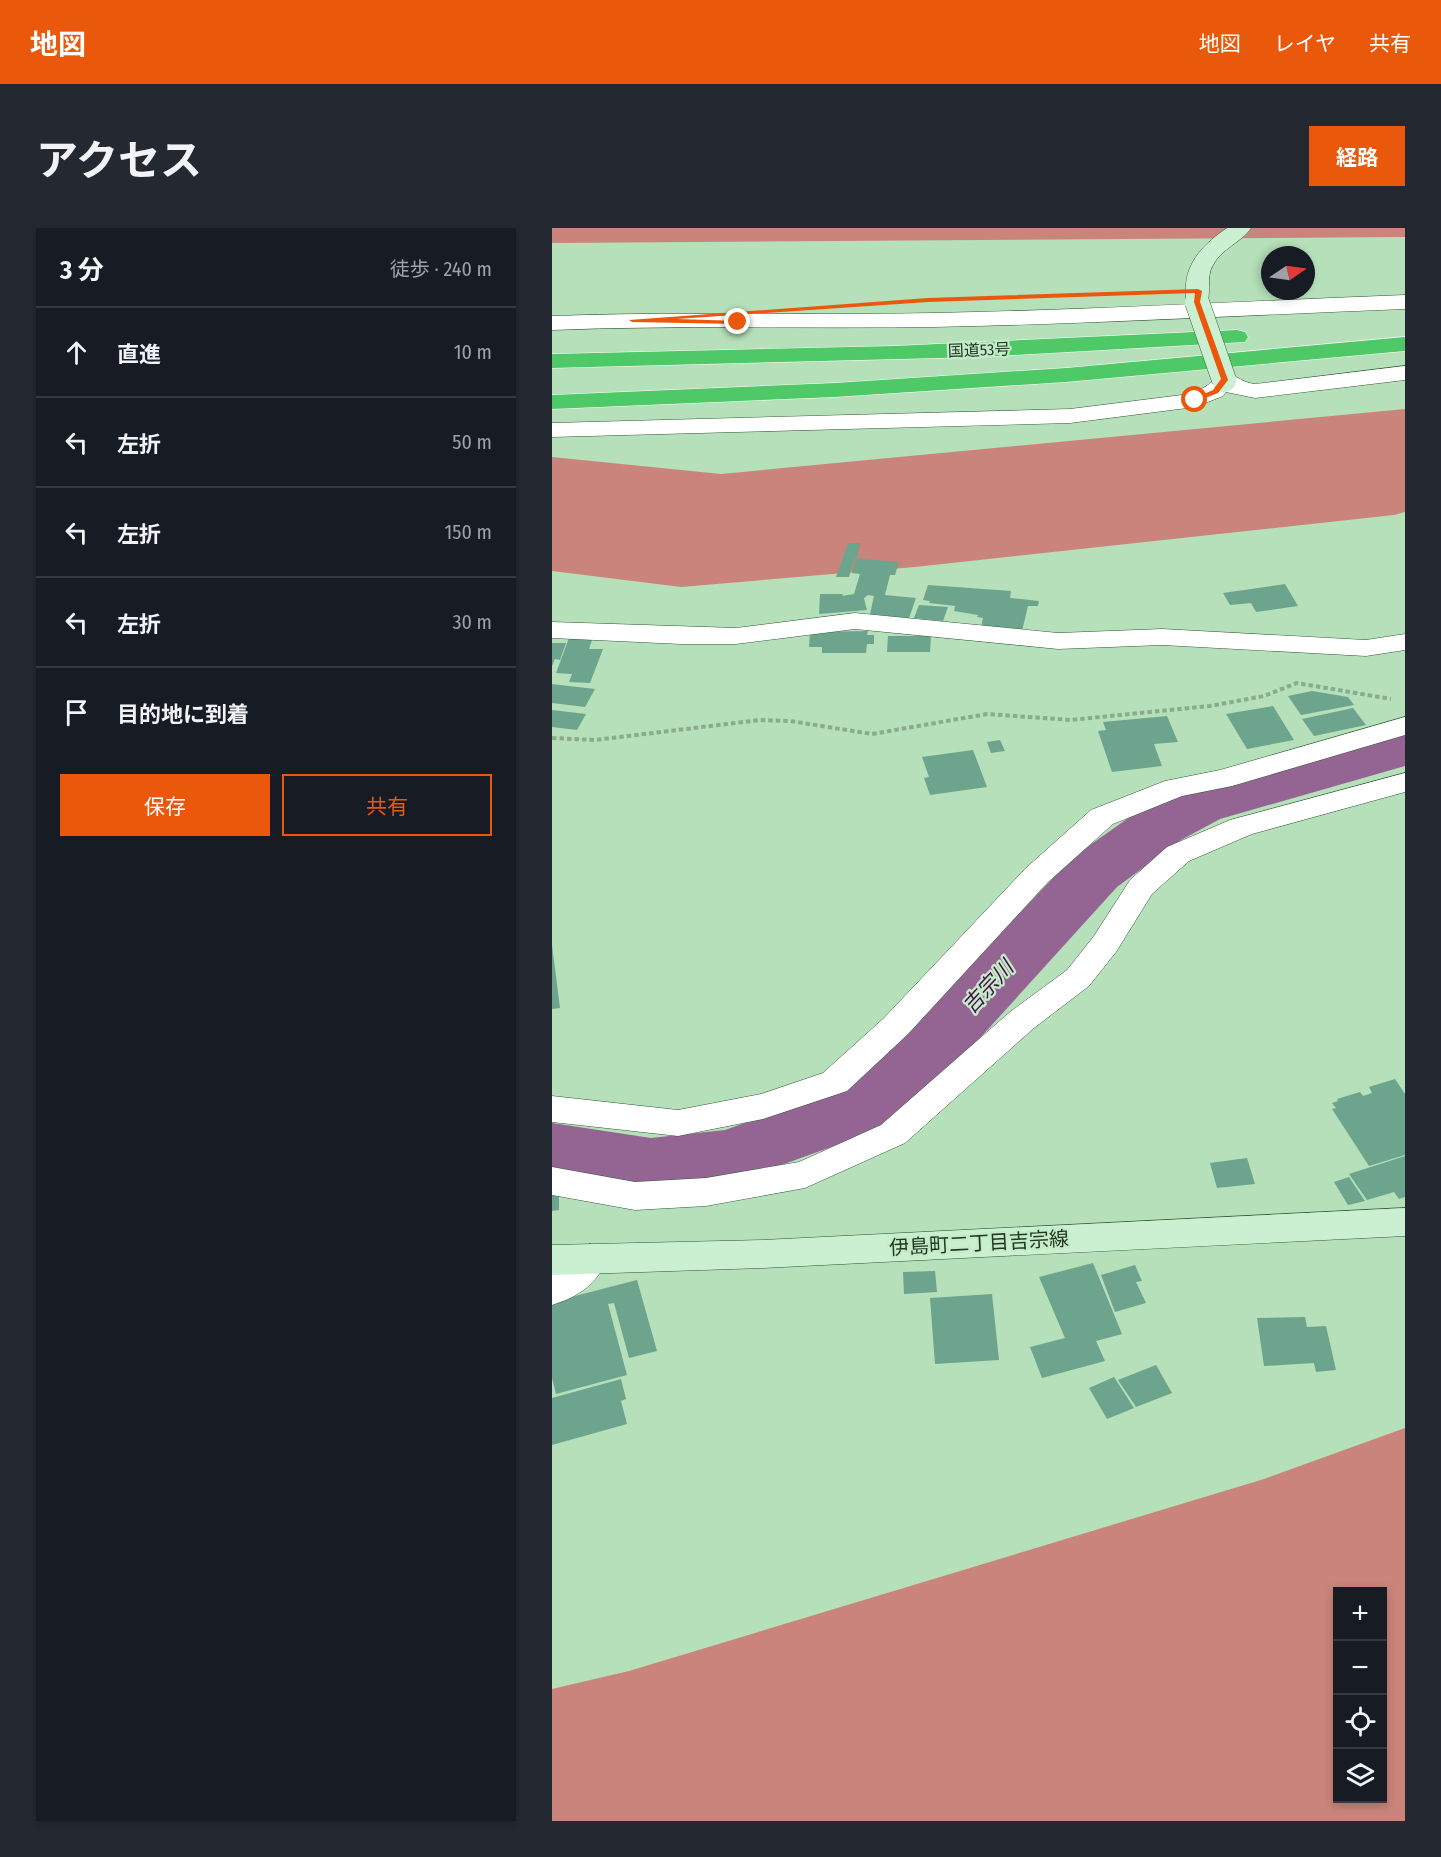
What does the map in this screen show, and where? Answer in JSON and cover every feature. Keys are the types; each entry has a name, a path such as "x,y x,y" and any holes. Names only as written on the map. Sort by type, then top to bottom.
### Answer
{"highway":[{"name":"国道53号","path":"552,361 751,358 1084,346 1405,329"},
{"path":"552,345 807,343 1146,332 1248,336"},
{"path":"552,402 835,390 1066,375 1405,344"},
{"path":"1192,363 1210,368 1405,352"},
{"path":"552,372 691,370 843,378 921,378 1014,373 1066,375"}],"street":[{"path":"1241,228 1221,242 1197,275 1198,297 1224,380 1237,388 1255,391 1405,373"},
{"path":"1315,290 1405,287"},
{"path":"552,323 632,320 928,300 1198,297 1261,292"},
{"path":"632,320 738,322 935,320 1405,302"},
{"path":"552,430 1070,416 1195,400 1215,391 1224,380"},
{"path":"552,630 736,636 855,621 1058,641 1162,637 1366,648 1405,642"},
{"path":"552,1109 678,1123 763,1106 835,1082 896,1026 1037,875 1102,817 1175,788 1222,779 1400,713"},
{"path":"552,1181 635,1196 706,1192 805,1174 893,1134 1022,1020 1078,978 1105,944 1141,887 1178,854 1241,827 1405,782"},
{"name":"伊島町二丁目吉宗線","path":"552,1260 763,1254 1405,1222"},
{"path":"552,1290 575,1278 590,1259"}],"path":[{"path":"552,738 595,740 759,720 790,721 872,734 987,714 1071,720 1210,706 1264,696 1297,683 1400,713"}],"shaded area":[{"path":"552,228 1405,228 1405,237 552,243"},
{"path":"1405,409 1405,512 1394,515 915,567 681,587 552,571 552,457 721,474"},
{"path":"1405,1428 1405,1821 552,1821 552,1689 629,1671 1264,1479"}],"building":[{"path":"848,543 860,543 857,558 855,558 849,577 836,577"},
{"path":"856,558 899,562 895,575 890,575 885,595 916,598 909,618 870,614 874,596 868,595 864,598 867,610 819,614 820,594 843,594 842,596 854,594 860,574 852,573"},
{"path":"1285,584 1298,606 1256,612 1251,603 1230,605 1223,593"},
{"path":"928,585 1011,591 1010,598 1039,601 1038,606 1028,606 1022,631 981,627 983,618 977,617 978,615 954,611 955,606 929,603 930,601 923,600"},
{"path":"919,605 948,607 943,621 914,618"},
{"path":"868,631 867,635 874,635 874,644 867,644 866,653 822,653 822,647 809,647 810,632"},
{"path":"888,636 931,636 930,652 887,652"},
{"path":"569,638 592,640 589,649 603,649 590,683 569,682 572,674 556,673"},
{"path":"552,643 566,643 560,660 555,659 552,666"},
{"path":"552,684 595,689 585,707 552,703"},
{"path":"1312,691 1348,697 1354,705 1301,715 1288,696"},
{"path":"1273,706 1294,740 1247,749 1226,714"},
{"path":"1353,708 1366,725 1314,736 1302,719"},
{"path":"552,710 586,714 577,730 552,727"},
{"path":"1167,716 1178,742 1154,744 1162,766 1112,772 1098,731 1106,730 1103,722"},
{"path":"1000,740 1005,751 991,753 987,742"},
{"path":"973,750 987,787 930,795 924,778 929,777 922,757"},
{"path":"552,945 560,1008 552,1009"},
{"path":"1395,1079 1405,1094 1405,1155 1369,1166 1332,1109 1336,1108 1332,1103 1338,1101 1337,1099 1360,1092 1363,1096 1372,1093 1369,1087"},
{"path":"1405,1156 1405,1197 1399,1199 1394,1192 1367,1200 1349,1174"},
{"path":"1247,1158 1255,1184 1217,1188 1210,1163"},
{"path":"1349,1177 1365,1201 1348,1205 1334,1182"},
{"path":"559,1192 559,1210 552,1211 552,1193"},
{"path":"1093,1263 1122,1334 1096,1341 1105,1361 1042,1378 1030,1347 1065,1338 1039,1277"},
{"path":"1135,1265 1142,1281 1136,1282 1146,1303 1115,1312 1101,1275"},
{"path":"935,1271 937,1292 904,1294 903,1272"},
{"path":"637,1280 657,1351 629,1358 614,1303 608,1304 627,1375 556,1394 552,1378 552,1302"},
{"path":"992,1294 999,1360 935,1364 930,1298"},
{"path":"1305,1317 1307,1327 1326,1326 1336,1370 1316,1372 1314,1363 1264,1366 1257,1318"},
{"path":"1156,1365 1172,1393 1136,1407 1118,1380"},
{"path":"1114,1377 1134,1408 1107,1419 1089,1388"},
{"path":"621,1379 626,1399 621,1401 627,1424 552,1445 552,1398"}],"waterway":[{"name":"吉宗川","path":"552,1150 651,1166 729,1157 867,1107 937,1042 1095,872 1159,826 1199,805 1405,747"}],"route":[{"path":"738,322 632,320 928,300 1198,291 1197,302 1224,380 1215,391 1195,400"}]}
